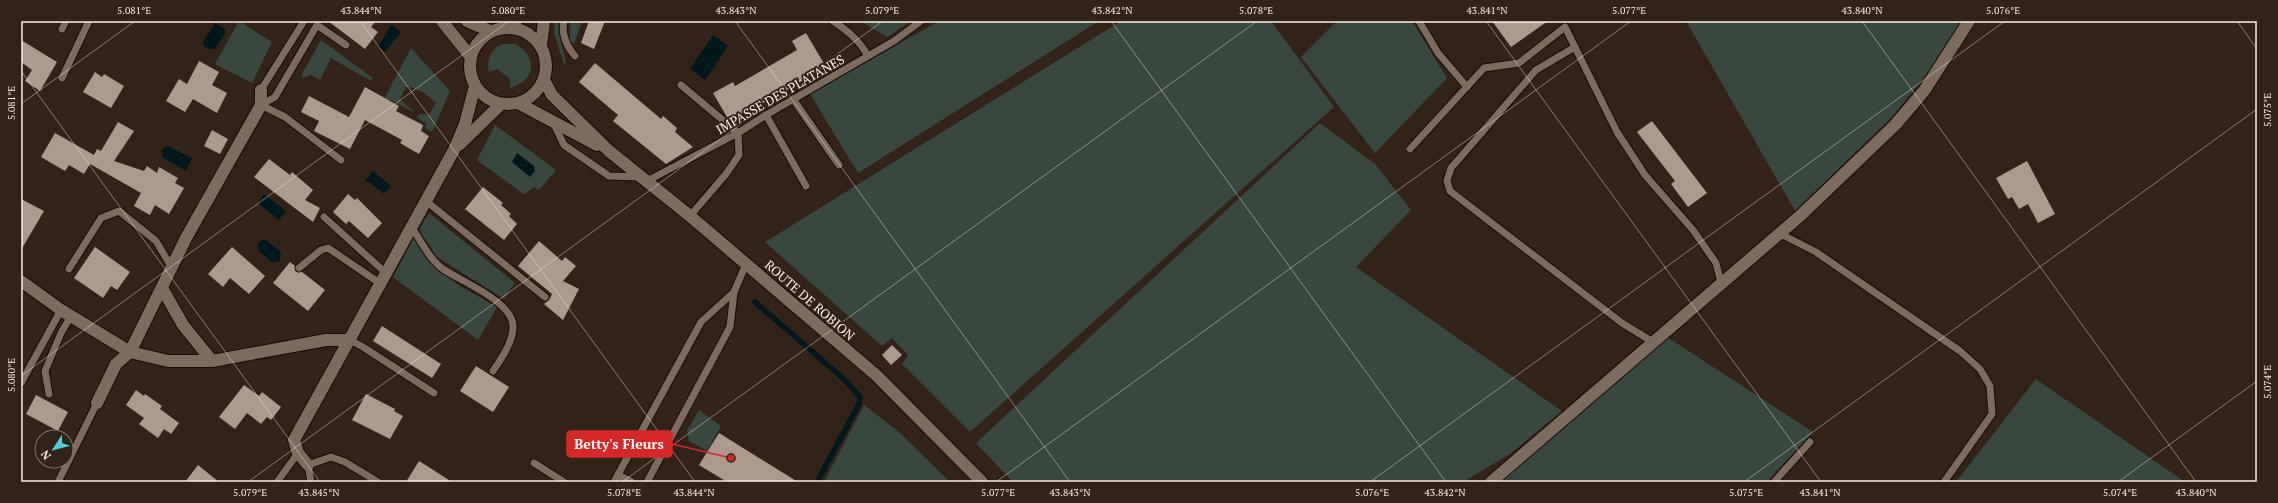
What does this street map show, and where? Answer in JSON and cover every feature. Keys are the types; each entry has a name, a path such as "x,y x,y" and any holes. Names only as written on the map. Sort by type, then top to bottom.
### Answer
{"street":[{"path":"442,21 470,56"},
{"path":"467,21 490,31"},
{"path":"541,46 533,37 513,24 490,31 481,37 470,56 471,77 475,86 482,94 501,104 518,103 529,98 538,90 544,80 546,63 541,46 544,21"},
{"path":"1491,482 1779,233 1895,125 1924,91 1969,21"},
{"name":"ROUTE DE ROBION","path":"544,80 552,95 609,151 690,216 876,375 982,482"},
{"path":"308,465 298,453 294,440 454,150 464,124 475,86"},
{"path":"97,403 116,364 130,352 186,238 261,105 261,90"},
{"name":"ROUTE DE ROBION","path":"518,103 609,151"},
{"path":"454,150 501,104"},
{"path":"21,281 66,313 130,352 168,361 212,361 326,340 350,340"},
{"path":"162,288 183,325 212,361"}],"lane":[{"path":"62,29 66,21"},
{"path":"62,78 89,21"},
{"path":"261,90 304,21"},
{"path":"564,21 563,33 569,49 575,56"},
{"path":"833,21 856,38 868,56"},
{"name":"IMPASSE DES PLATANES","path":"645,179 738,134 766,115 894,41 921,21"},
{"path":"1419,21 1438,53 1467,87"},
{"path":"1410,149 1484,68 1518,63 1566,24 1575,47 1617,132 1645,175 1693,230 1716,263 1721,283"},
{"path":"261,105 275,97 317,25 346,45"},
{"path":"1575,47 1536,70 1451,168 1447,181 1450,191 1622,323 1653,342"},
{"path":"681,85 738,134 739,155 726,174 690,216"},
{"path":"793,99 838,165"},
{"path":"261,105 285,117 341,160"},
{"path":"766,115 806,186"},
{"path":"553,122 564,145 609,176 645,179"},
{"path":"426,201 545,297"},
{"path":"69,269 101,218 119,211 156,241 172,268"},
{"path":"324,217 384,279"},
{"path":"412,228 442,268 501,304 512,316 514,328 506,351 493,371"},
{"path":"1779,233 1816,252 1960,351 1980,369 1990,386 1992,414 1944,482"},
{"path":"300,268 321,250 328,248 384,279"},
{"path":"647,482 730,327 734,292 746,264"},
{"path":"614,482 701,322 734,292"},
{"path":"21,383 53,328 66,313"},
{"path":"49,394 45,371 61,333 66,313"},
{"path":"350,340 434,393"},
{"path":"58,482 97,403"},
{"path":"1774,482 1810,442"},
{"path":"277,482 298,453"},
{"path":"311,482 308,465 331,457 345,462 378,482"},
{"path":"534,463 564,482"},
{"path":"618,475 632,482"}],"green space":[{"path":"239,21 272,42 252,83 215,64"},
{"path":"555,21 559,21 560,39 566,63 564,64 554,33"},
{"path":"570,21 582,21 574,44 570,40"},
{"path":"860,21 911,21 887,37"},
{"path":"939,21 1099,21 858,173 810,94"},
{"path":"1121,21 1271,21 1334,107 970,432 902,364 908,355 892,338 882,346 765,242"},
{"path":"1337,21 1412,21 1447,78 1375,153 1301,57"},
{"path":"1686,21 1961,21 1926,75 1893,116 1795,211"},
{"path":"321,40 373,78 371,81 331,58 320,80 311,75 304,78 301,76"},
{"path":"502,44 516,44 528,56 531,62 529,74 525,80 510,88 510,79 497,69 489,72 488,68 492,52"},
{"path":"411,48 450,91 432,132 425,128 427,124 416,117 420,114 429,115 436,103 426,94 419,90 406,87 400,99 415,113 391,100 387,103 385,97"},
{"path":"1320,123 1375,164 1411,210 1356,267 1562,411 1510,454 1463,482 1013,482 976,443"},
{"path":"495,125 556,170 539,190 534,187 525,194 522,193 477,160"},
{"path":"429,213 515,283 504,299 437,257 421,233 420,228"},
{"path":"414,238 433,266 460,286 497,307 478,340 393,277"},
{"path":"1667,337 1813,432 1767,482 1506,482 1503,480"},
{"path":"2036,379 2185,482 1956,482"},
{"path":"864,405 899,432 950,482 824,482"},
{"path":"699,410 721,426 707,451 689,441 687,431"}],"water":[{"path":"215,23 225,29 225,34 215,49 209,49 204,46 203,42"},
{"path":"391,25 401,32 385,52 378,47"},
{"path":"713,35 728,46 705,80 690,69"},
{"path":"168,146 192,158 186,171 162,157 162,149"},
{"path":"517,153 534,166 535,171 530,177 512,162"},
{"path":"373,171 391,186 384,194 369,182 364,182"},
{"path":"264,194 286,211 279,220 258,203"},
{"path":"262,240 267,241 281,252 280,261 272,262 258,250 258,243"}],"building":[{"path":"328,21 376,21 371,27 378,32 365,49"},
{"path":"589,21 605,21 594,49 581,43"},
{"path":"1492,21 1548,21 1511,47"},
{"path":"806,33 826,67 732,121 727,117 713,93 733,82 735,86 797,50 792,41"},
{"path":"21,40 57,62 40,91 25,81 32,70 21,62"},
{"path":"199,61 219,72 212,85 227,93 217,113 193,99 185,112 166,101 179,79 187,84"},
{"path":"595,63 661,119 663,116 677,128 675,132 693,147 666,164 613,121 618,115 579,82"},
{"path":"95,72 102,77 104,74 124,86 111,108 83,92"},
{"path":"365,87 399,106 396,111 423,125 421,131 429,136 419,154 400,143 402,140 365,120 350,149 314,131 319,121 301,112 309,96 349,117"},
{"path":"1652,121 1707,193 1688,207 1671,184 1675,181 1637,132"},
{"path":"118,122 134,131 114,161 144,171 147,166 157,173 159,167 178,178 175,183 184,188 169,214 155,205 150,215 134,206 141,193 90,164 84,174 69,165 65,171 41,157 55,133 94,155 97,149 101,151"},
{"path":"212,130 228,139 220,154 204,146"},
{"path":"269,159 290,175 292,172 313,190 305,200 320,208 313,222 254,177"},
{"path":"2027,161 2055,214 2038,223 2028,204 2019,209 2012,197 2008,199 1996,178"},
{"path":"483,187 503,203 501,205 511,214 509,216 517,224 504,240 465,209"},
{"path":"348,194 355,200 357,198 382,223 368,238 349,221 346,224 333,212"},
{"path":"21,199 44,211 21,250"},
{"path":"539,241 562,261 565,257 576,266 563,281 579,289 563,320 544,304 549,300 552,294 518,266"},
{"path":"95,247 130,272 117,290 111,286 103,298 74,278"},
{"path":"232,247 265,276 249,294 230,278 223,287 208,274"},
{"path":"290,262 295,266 295,271 302,272 325,290 308,311 273,283"},
{"path":"382,326 441,364 432,378 373,341"},
{"path":"892,345 902,355 891,365 882,355"},
{"path":"476,366 509,387 493,412 460,391"},
{"path":"244,385 259,396 262,392 281,407 271,420 267,417 261,424 247,413 235,429 219,417"},
{"path":"136,390 144,396 145,394 162,406 160,409 179,423 171,434 164,429 158,438 139,424 144,418 126,405"},
{"path":"366,394 395,409 394,411 403,416 390,439 352,420"},
{"path":"36,395 68,412 59,429 54,429 26,414"},
{"path":"719,433 798,482 727,482 699,465"},
{"path":"419,461 427,466 452,482 406,482"},
{"path":"198,465 219,482 185,482"}],"waterway":[{"path":"755,302 844,379 860,397 859,404 817,482"}],"place":[{"name":"Betty's Fleurs","path":"731,458"}]}
